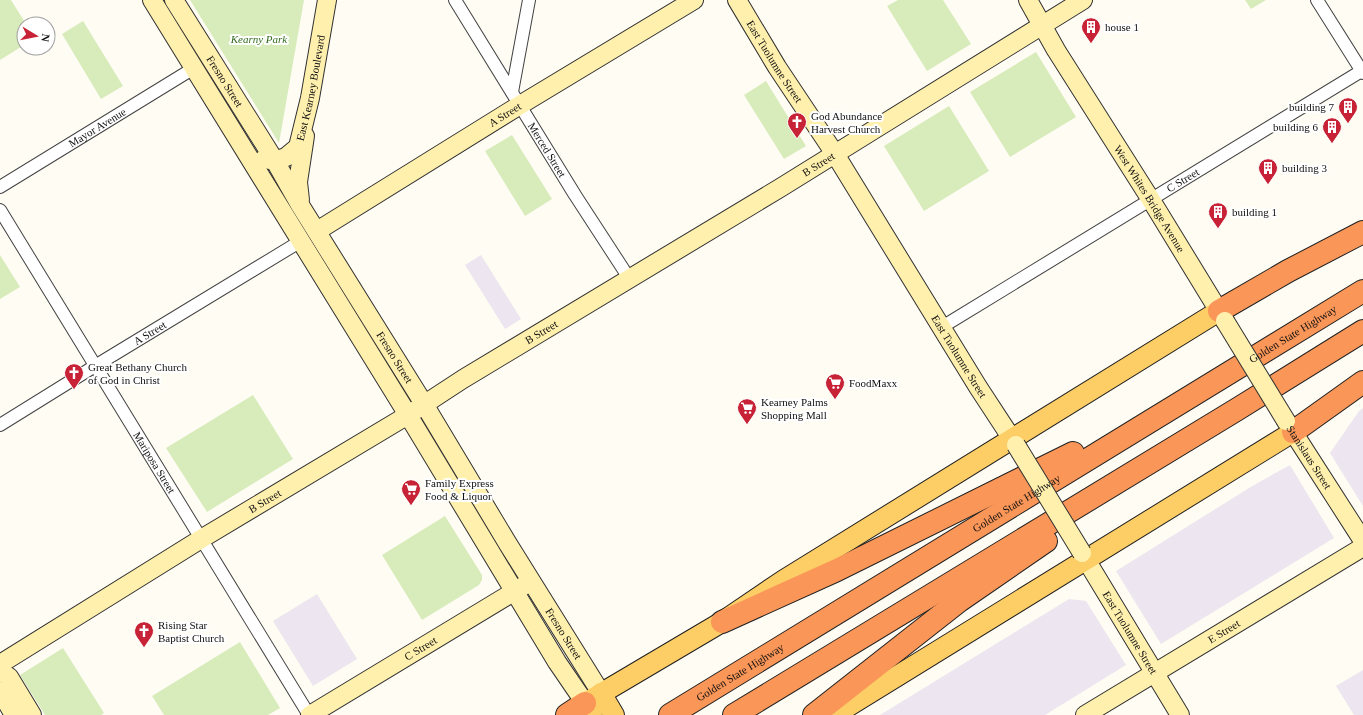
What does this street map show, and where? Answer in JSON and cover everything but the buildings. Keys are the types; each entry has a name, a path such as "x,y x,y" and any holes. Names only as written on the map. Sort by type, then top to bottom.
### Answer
{"highway":[{"path":"1222,316 1288,271 1363,232"},
{"name":"Golden State Highway","path":"670,715 1363,291"},
{"path":"734,715 1236,410 1363,331"},
{"path":"1290,427 1363,382"},
{"path":"722,622 844,566 1210,384"},
{"path":"814,715 959,602 1236,410"}],"main road":[{"name":"Fresno Street","path":"174,0 275,161 300,205 424,404 531,581 594,709"},
{"name":"East Kearney Boulevard","path":"275,161 286,157 298,147 310,98 327,0"},
{"name":"A Street","path":"317,231 516,99 694,0"},
{"name":"East Tuolumne Street","path":"737,0 777,67 835,154 978,387 1014,442 1180,715"},
{"path":"747,0 750,23"},
{"path":"1028,0 1043,26"},
{"name":"B Street","path":"0,664 201,539 408,415 463,379 835,154 1083,0"},
{"name":"Fresno Street","path":"158,4 194,68 408,415 557,662 594,709"},
{"path":"1056,50 1060,28 1067,10"},
{"name":"West Whites Bridge Avenue","path":"1043,26 1056,50 1151,200 1256,373"},
{"path":"300,205 298,182 310,98"},
{"path":"222,113 253,146 259,155 267,160 275,161"},
{"path":"594,709 784,580 1222,316"},
{"name":"Stanislaus Street","path":"1256,373 1363,541"},
{"path":"834,715 1290,427"},
{"name":"E Street","path":"1085,715 1363,547"},
{"name":"C Street","path":"309,715 531,581"},
{"path":"0,671 9,677 32,715"},
{"path":"0,691 14,715"}],"street":[{"name":"Merced Street","path":"455,0 629,278"},
{"path":"516,99 529,0"},
{"path":"1317,0 1363,72"},
{"name":"Mayor Avenue","path":"0,187 194,68"},
{"name":"C Street","path":"942,327 1363,72"},
{"name":"Mariposa Street","path":"0,210 309,715"},
{"name":"A Street","path":"0,425 301,241"}],"shaded area":[{"path":"481,255 521,319 505,329 465,265"},
{"path":"1363,408 1363,506 1330,453 1359,411"},
{"path":"1290,465 1334,538 1161,644 1116,571 1254,485"},
{"path":"317,594 357,659 313,686 273,621"},
{"path":"1069,599 1086,601 1126,665 1045,715 880,715"},
{"path":"1363,670 1363,715 1354,715 1336,686"}],"green space":[{"path":"0,0 11,0 21,16 16,16 16,50 0,60"},
{"name":"Kearny Park","path":"190,0 304,0 279,143"},
{"path":"898,0 943,0 971,44 927,71 887,6"},
{"path":"1245,0 1266,0 1251,9"},
{"path":"83,21 123,86 101,99 62,34"},
{"path":"1036,52 1076,117 1010,157 970,92"},
{"path":"766,81 806,146 784,159 744,95"},
{"path":"949,106 989,171 924,211 884,146"},
{"path":"512,135 552,199 525,216 485,151"},
{"path":"0,255 20,287 0,299"},
{"path":"253,395 293,459 207,512 166,448"},
{"path":"445,516 482,575 482,580 479,585 422,620 382,555"},
{"path":"240,642 280,708 268,715 164,715 152,696"},
{"path":"63,648 104,713 101,715 45,715 20,675"}],"place":[{"name":"house 1","path":"1091,44"},
{"name":"building 7","path":"1348,124"},
{"name":"God Abundance Harvest Church","path":"797,139"},
{"name":"building 6","path":"1332,144"},
{"name":"building 3","path":"1268,185"},
{"name":"building 1","path":"1218,229"},
{"name":"Great Bethany Church of God in Christ","path":"74,390"},
{"name":"FoodMaxx","path":"835,400"},
{"name":"Kearney Palms Shopping Mall","path":"747,425"},
{"name":"Family Express Food & Liquor","path":"411,506"},
{"name":"Rising Star Baptist Church","path":"144,648"}]}
